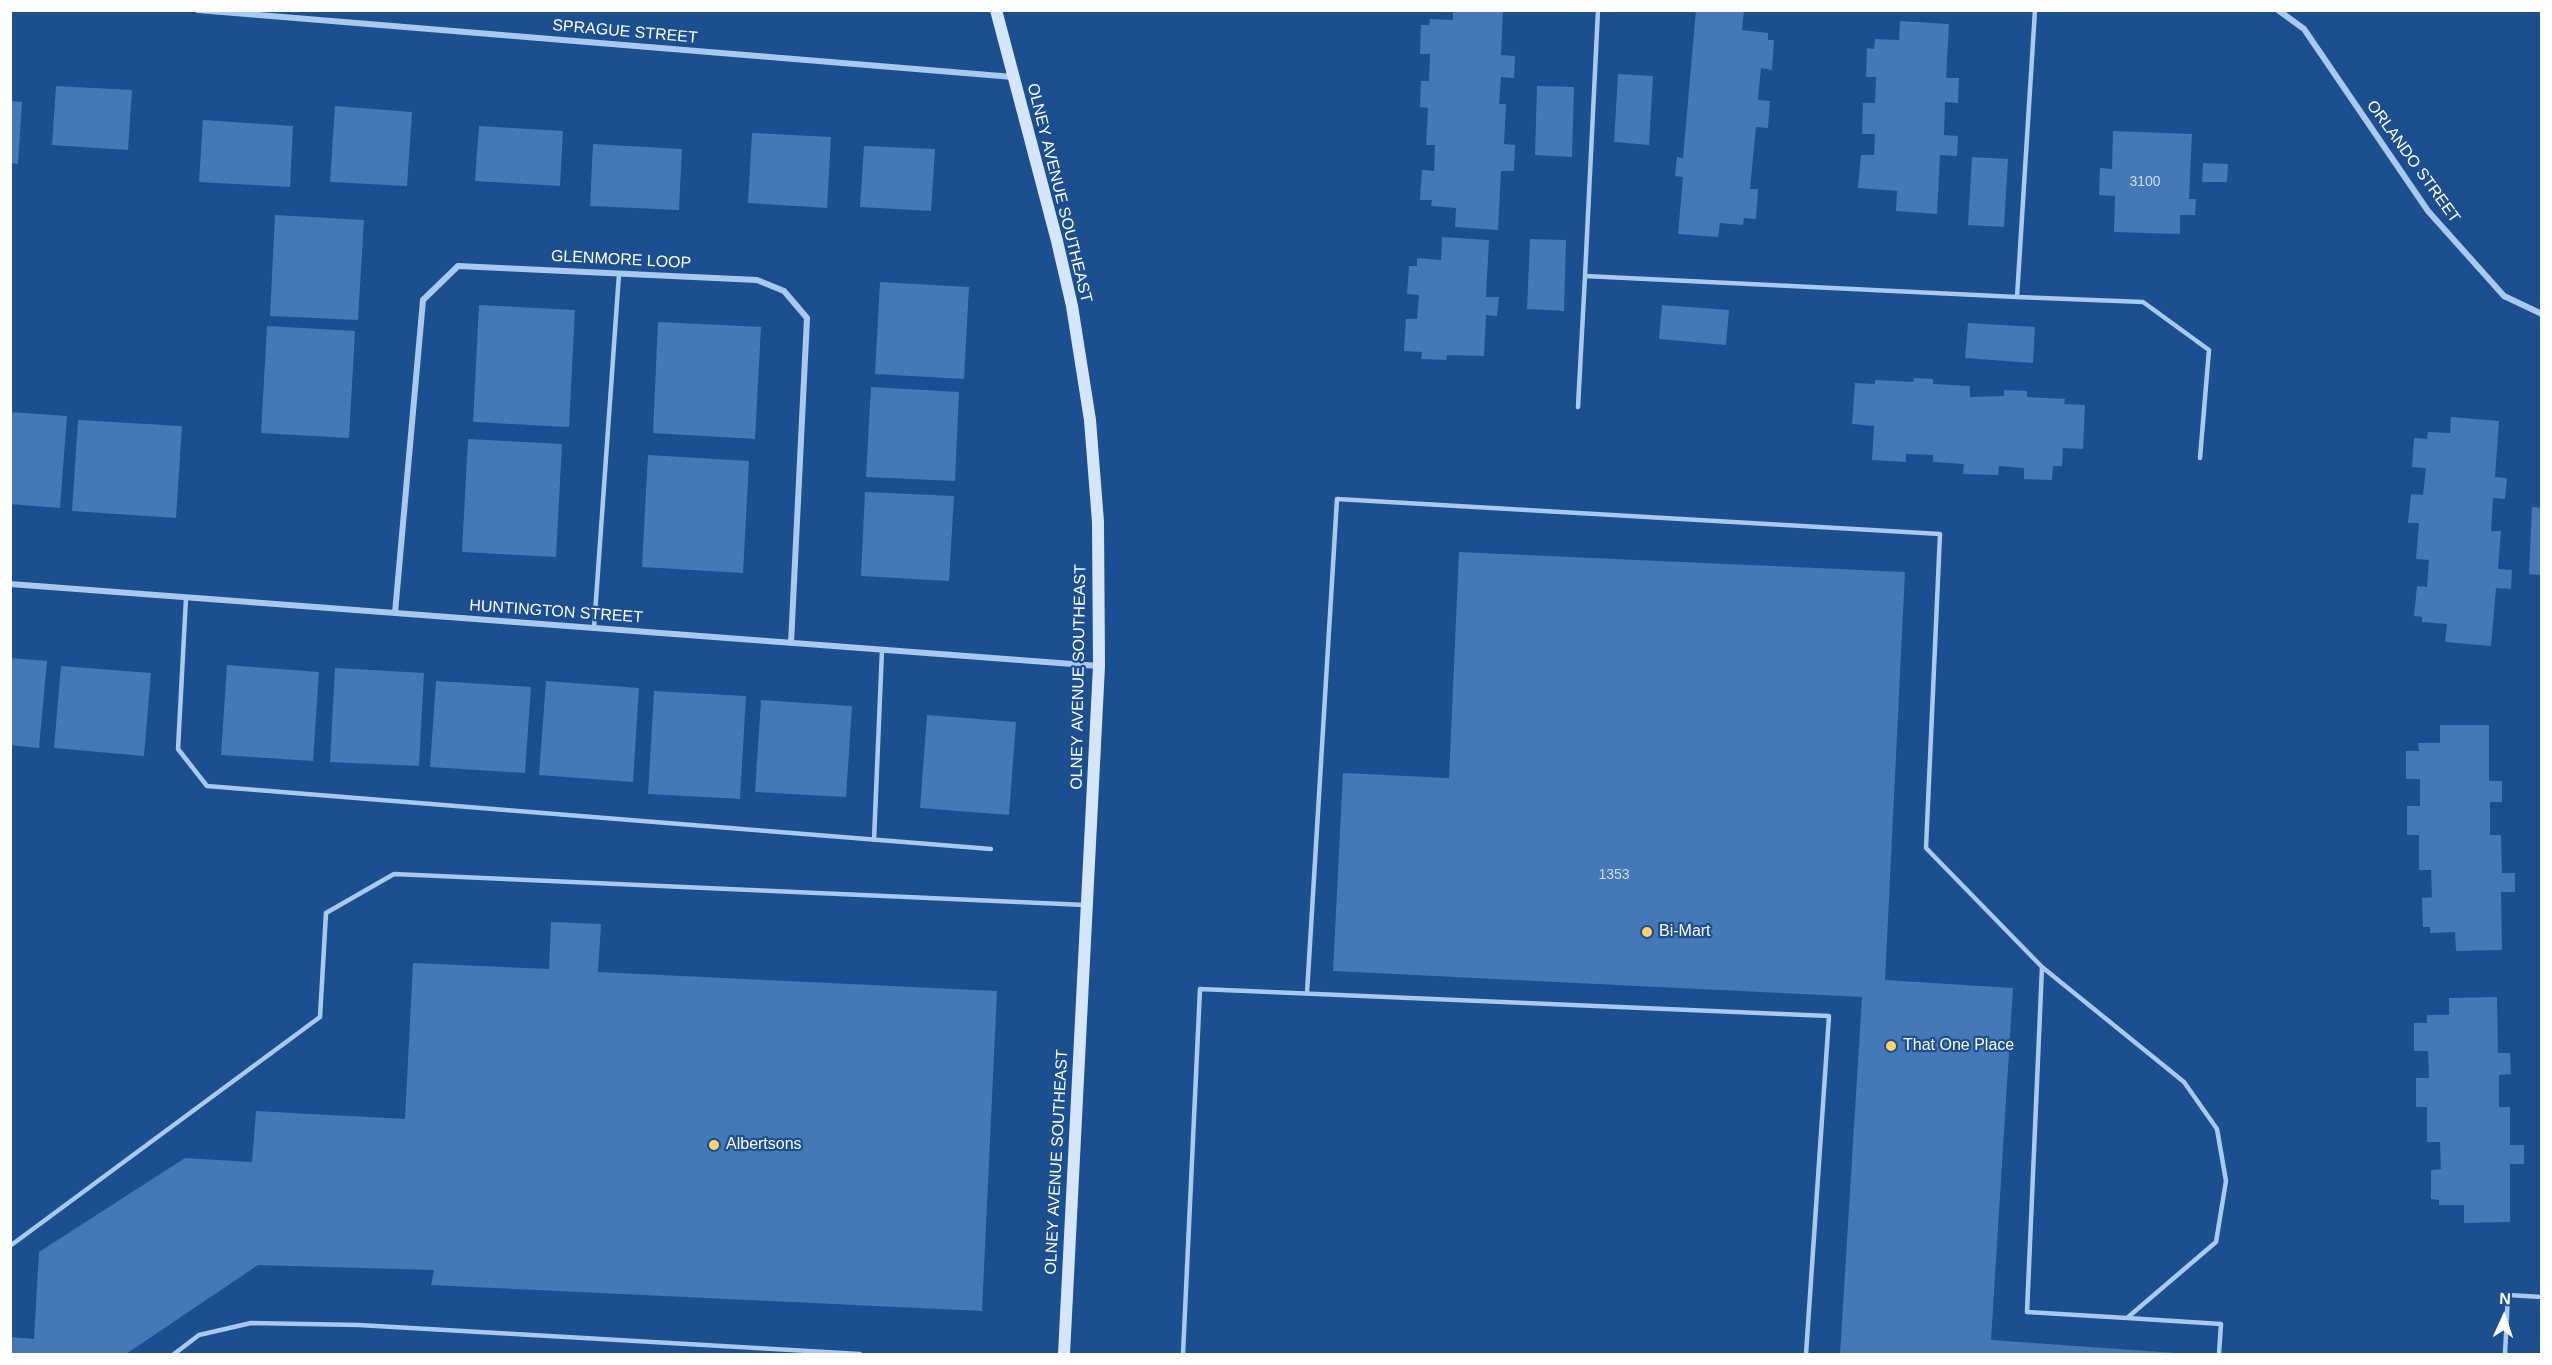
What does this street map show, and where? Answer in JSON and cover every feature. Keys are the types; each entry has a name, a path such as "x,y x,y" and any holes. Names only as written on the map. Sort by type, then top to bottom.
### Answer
{"main road":[{"name":"OLNEY AVENUE SOUTHEAST","path":"996,10 1072,306 1087,398 1098,522 1100,666 1064,1354"}],"street":[{"name":"SPRAGUE STREET","path":"198,10 1013,77"},
{"name":"ORLANDO STREET","path":"2278,10 2304,29 2428,211 2504,296 2541,314"},
{"name":"GLENMORE LOOP","path":"395,613 423,300 458,266 757,280 784,291 807,318 791,643"},
{"name":"HUNTINGTON STREET","path":"10,584 1100,666"}],"lane":[{"path":"1578,407 1598,10"},
{"path":"2017,297 2034,10"},
{"path":"594,628 619,274"},
{"path":"1585,276 2143,302 2209,350 2200,458"},
{"path":"1307,993 1337,499 1940,534 1926,848 2042,967 2184,1082 2217,1129 2226,1180 2216,1242 2127,1318"},
{"path":"186,597 178,749 207,786 991,849"},
{"path":"874,840 882,650"},
{"path":"10,1246 320,1017 326,913 394,874 1088,905"},
{"path":"2042,967 2027,1312 2221,1324 2219,1354"},
{"path":"1183,1354 1200,989 1829,1016 1806,1354"},
{"path":"2505,1354 2508,1295 2541,1297"},
{"path":"174,1354 199,1335 251,1323 359,1325 860,1354"}],"building":[{"path":"1453,10 1503,10 1501,55 1515,56 1514,78 1501,77 1499,104 1506,104 1504,144 1515,145 1514,171 1501,171 1498,230 1455,227 1456,208 1431,206 1432,200 1420,200 1422,170 1434,171 1435,145 1426,145 1428,108 1420,107 1421,81 1429,81 1430,54 1420,54 1421,25 1429,25 1430,19 1453,20"},
{"path":"1696,10 1744,11 1742,30 1768,33 1768,40 1774,40 1772,70 1761,68 1758,100 1770,101 1768,128 1756,127 1750,189 1758,189 1756,219 1744,218 1743,225 1720,223 1718,237 1678,234 1683,177 1675,176 1677,157 1683,158"},
{"path":"1900,21 1949,24 1946,78 1959,78 1958,103 1945,102 1944,135 1958,136 1957,156 1940,155 1937,214 1896,211 1897,191 1858,188 1861,155 1874,155 1875,134 1862,134 1863,103 1875,103 1876,77 1866,77 1867,48 1874,49 1875,39 1899,40"},
{"path":"1618,74 1653,76 1649,145 1614,142"},
{"path":"56,86 132,90 128,150 52,145"},
{"path":"1537,86 1574,87 1572,157 1535,155"},
{"path":"10,101 22,102 18,164 10,163"},
{"path":"335,106 412,112 407,186 330,182"},
{"path":"203,120 293,126 290,187 199,182"},
{"path":"479,126 563,131 560,186 475,181"},
{"path":"2113,131 2192,134 2189,199 2196,199 2195,215 2180,215 2180,234 2114,232 2115,196 2099,195 2100,168 2112,169"},
{"path":"752,133 831,137 827,208 748,203"},
{"path":"593,144 682,149 679,210 590,206"},
{"path":"864,146 935,149 931,211 860,207"},
{"path":"1972,157 2008,159 2004,227 1968,225"},
{"path":"2203,163 2228,164 2227,182 2202,182"},
{"path":"275,215 364,220 358,320 270,316"},
{"path":"1442,237 1489,240 1486,297 1499,297 1497,316 1486,315 1484,356 1447,355 1446,360 1421,359 1422,352 1404,351 1406,319 1417,319 1419,295 1407,294 1409,266 1417,266 1417,258 1441,260"},
{"path":"1530,239 1566,240 1564,311 1527,309"},
{"path":"880,282 969,287 964,379 875,374"},
{"path":"479,305 575,310 569,427 473,422"},
{"path":"1662,305 1729,310 1726,345 1659,339"},
{"path":"658,322 761,327 755,439 653,433"},
{"path":"1968,323 2035,327 2033,363 1965,358"},
{"path":"267,326 355,331 349,438 261,433"},
{"path":"1914,378 1933,379 1933,384 1970,386 1970,397 2004,396 2004,390 2027,391 2027,397 2065,399 2064,404 2085,405 2083,449 2063,448 2062,466 2053,466 2052,480 2024,479 2024,468 1999,466 1998,475 1963,474 1964,464 1933,462 1933,455 1906,454 1906,462 1872,460 1874,426 1852,424 1855,383 1875,384 1875,380 1913,382"},
{"path":"871,387 959,392 955,481 866,477"},
{"path":"10,412 67,416 60,508 10,504"},
{"path":"2451,417 2499,421 2495,477 2507,478 2505,499 2493,498 2491,531 2501,531 2498,569 2512,570 2511,589 2496,588 2491,646 2445,642 2447,624 2422,622 2422,617 2414,616 2417,586 2427,587 2429,560 2416,559 2419,523 2408,523 2411,494 2423,495 2426,468 2412,467 2414,438 2427,439 2428,432 2450,433"},
{"path":"78,420 182,426 176,518 72,511"},
{"path":"468,439 562,444 556,557 462,552"},
{"path":"648,455 749,461 743,573 642,567"},
{"path":"865,492 954,496 949,581 861,576"},
{"path":"2532,507 2542,508 2542,575 2529,574"},
{"path":"1459,552 1905,572 1885,980 2013,988 1991,1340 2190,1354 1840,1354 1862,997 1333,971 1343,773 1449,778"},
{"path":"10,658 47,661 39,748 10,745"},
{"path":"227,665 319,672 313,761 221,755"},
{"path":"61,666 151,673 144,756 54,748"},
{"path":"335,668 424,673 419,766 330,762"},
{"path":"436,681 531,687 525,773 430,767"},
{"path":"546,681 639,688 633,782 539,775"},
{"path":"654,691 746,696 740,799 648,794"},
{"path":"761,700 852,706 846,797 755,792"},
{"path":"927,715 1016,722 1009,815 920,808"},
{"path":"2440,725 2489,725 2489,781 2502,781 2502,802 2490,802 2490,835 2501,835 2502,873 2515,873 2515,892 2501,892 2502,950 2456,951 2455,932 2430,933 2430,927 2423,927 2422,898 2432,897 2431,870 2419,870 2419,835 2407,835 2407,806 2420,806 2420,779 2406,779 2406,751 2419,751 2418,743 2440,743"},
{"path":"551,922 601,924 598,972 997,991 982,1311 431,1285 434,1270 258,1265 126,1354 10,1354 10,1337 34,1339 39,1252 185,1158 252,1162 256,1111 405,1119 413,963 549,969"},
{"path":"2497,997 2498,1053 2510,1053 2511,1074 2499,1075 2499,1107 2510,1107 2510,1145 2524,1145 2524,1164 2510,1164 2510,1222 2464,1223 2464,1205 2439,1205 2439,1200 2431,1199 2431,1170 2441,1169 2440,1142 2427,1142 2427,1107 2416,1107 2416,1078 2429,1078 2428,1051 2414,1051 2414,1023 2427,1023 2427,1015 2449,1015 2449,998"}],"place":[{"name":"Bi-Mart","path":"1647,932"},
{"name":"That One Place","path":"1891,1046"},
{"name":"Albertsons","path":"714,1145"}]}
